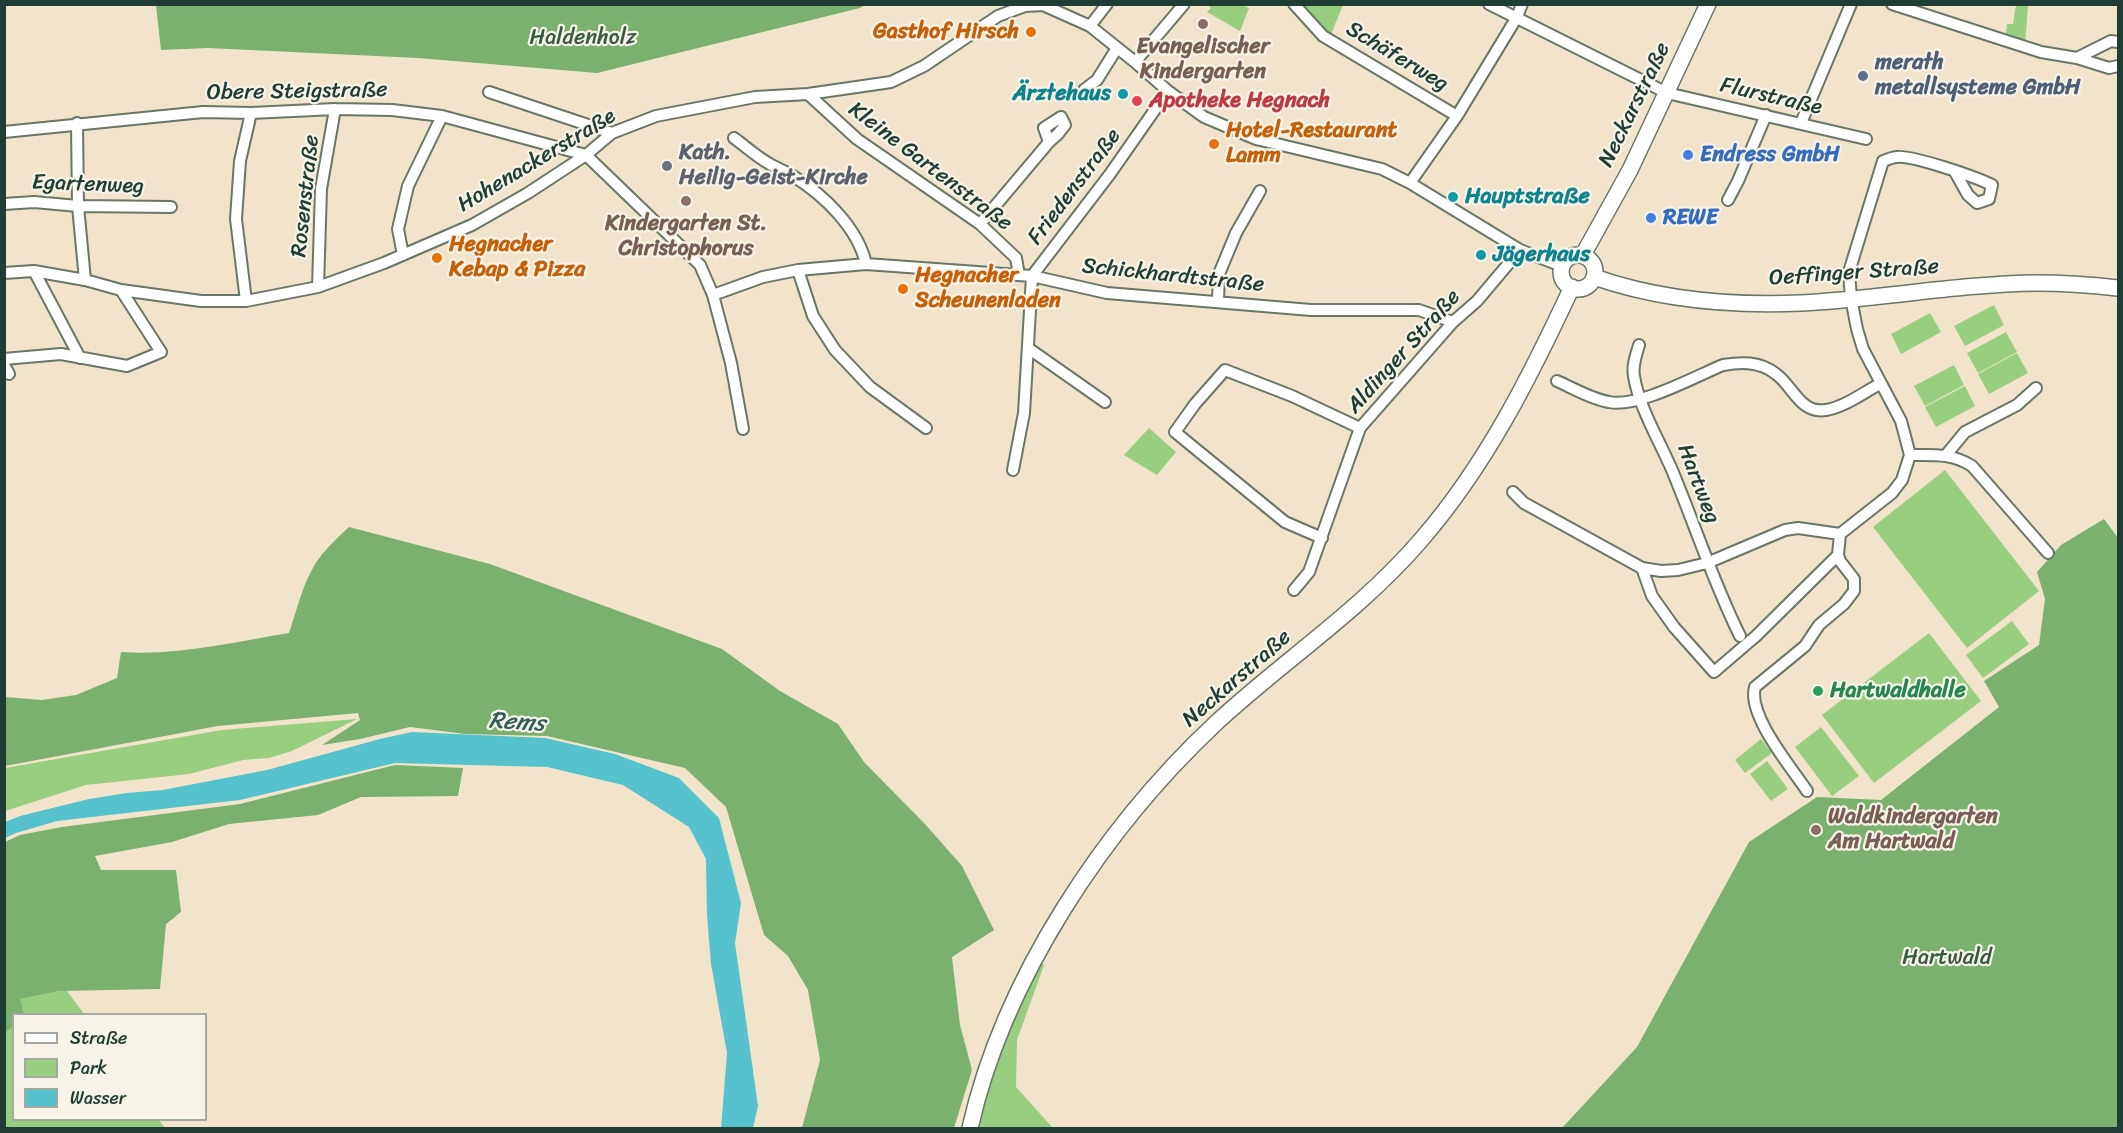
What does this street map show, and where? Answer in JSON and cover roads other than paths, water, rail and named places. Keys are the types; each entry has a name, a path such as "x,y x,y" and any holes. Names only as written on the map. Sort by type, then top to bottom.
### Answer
{"main road":[{"name":"Neckarstraße","path":"1583,255 1630,170 1708,4"},
{"path":"1583,255 1594,264 1594,278 1585,287 1572,287 1564,281 1562,266 1571,256 1583,255"},
{"name":"Oeffinger Straße","path":"1594,278 1669,296 1745,303 1802,303 2002,284 2072,284 2118,288"},
{"name":"Neckarstraße","path":"970,1128 985,1075 1018,992 1039,950 1102,854 1164,776 1195,744 1253,692 1360,603 1399,564 1438,519 1470,476 1517,400 1572,287"}],"street":[{"path":"1090,26 1107,4"},
{"path":"1135,62 1184,4"},
{"name":"Schäferweg","path":"1294,4 1323,36 1456,116"},
{"name":"Flurstraße","path":"1489,4 1667,93 1866,139"},
{"path":"1410,183 1456,116 1517,17 1522,4"},
{"path":"1802,123 1851,4"},
{"path":"1892,4 2041,52 2077,58 2109,68 2118,66"},
{"path":"1043,5 1090,26 1168,92 1204,117 1247,136 1383,169 1520,250 1562,266"},
{"name":"Hohenackerstraße","path":"4,273 34,271 85,280 121,290 201,301 246,301 318,287 403,255 472,225 528,193 586,155 612,133 664,113 755,97 808,94 891,82 924,66 998,16 1025,6 1043,5"},
{"path":"2077,58 2111,41 2118,42"},
{"path":"1084,90 1097,80 1118,48"},
{"path":"489,92 612,133"},
{"name":"Friedenstraße","path":"1032,276 1110,174 1168,92"},
{"name":"Kleine Gartenstraße","path":"808,94 857,140 980,224 1016,258 1019,275"},
{"name":"Obere Steigstraße","path":"4,132 203,112 251,114 335,109 393,110 442,116 586,155"},
{"name":"Rosenstraße","path":"318,287 321,189 335,109"},
{"path":"246,301 236,219 240,160 251,114"},
{"path":"1728,200 1766,115"},
{"path":"403,255 398,229 408,186 442,116"},
{"path":"77,123 78,206 85,280"},
{"path":"734,138 768,163 793,176 821,198 854,234 862,248 866,264"},
{"path":"980,224 1049,142"},
{"path":"586,155 700,265 712,295 731,363 743,429"},
{"path":"1807,791 1763,725 1753,694 1755,687 1805,646 1819,625 1845,604 1854,591 1854,579 1838,555 1840,534 1892,493 1902,480 1910,455 1901,421 1863,349 1851,298 1849,272 1883,161 1897,157 1955,172"},
{"path":"1218,301 1219,274 1236,233 1260,191"},
{"name":"Egartenweg","path":"4,204 34,202 78,206 171,207"},
{"name":"Aldinger Straße","path":"1294,590 1309,572 1360,428 1453,322 1477,301 1520,250"},
{"name":"Schickhardtstraße","path":"712,295 763,277 798,270 866,264 1032,276 1107,293 1311,310 1419,310 1453,322"},
{"path":"798,270 813,316 835,350 870,387 926,428"},
{"path":"34,271 80,358"},
{"path":"1012,470 1024,413 1032,276"},
{"path":"4,360 61,354 127,366 161,352 121,290"},
{"name":"Hartweg","path":"1639,345 1633,365 1640,400 1676,479 1707,563 1740,636"},
{"path":"1028,348 1105,402"},
{"path":"1557,381 1608,402 1622,403 1640,400 1723,365 1754,363 1779,376 1802,404 1814,410 1824,411 1835,408 1880,384"},
{"path":"1322,538 1285,522 1174,432 1225,370 1292,396 1360,428"},
{"path":"1946,454 1965,432 2017,405 2036,388"},
{"path":"1910,455 1946,454 1972,466 2048,553"},
{"path":"1513,492 1524,503 1642,568 1661,571 1678,570 1707,563 1785,530 1798,528 1840,534"},
{"path":"1642,568 1652,596 1674,627 1714,672 1756,636 1838,555"}],"water":[{"path":"412,732 545,738 615,754 679,778 719,818 741,903 735,943 758,1106 753,1128 721,1128 727,1053 711,964 706,859 689,827 623,785 547,767 395,763 240,800 57,821 5,838 5,822 20,816 89,799 163,790 267,770"}],"place":[{"name":"Evangelischer Kindergarten","path":"1203,24"},
{"name":"Gasthof Hirsch","path":"1031,32"},
{"name":"merath metallsysteme GmbH","path":"1863,76"},
{"name":"Ärztehaus","path":"1123,94"},
{"name":"Apotheke Hegnach","path":"1137,101"},
{"name":"Hotel-Restaurant Lamm","path":"1214,144"},
{"name":"Endress GmbH","path":"1688,155"},
{"name":"Kath. Heilig-Geist-Kirche","path":"667,166"},
{"name":"Hauptstraße","path":"1453,197"},
{"name":"Kindergarten St. Christophorus","path":"686,201"},
{"name":"REWE","path":"1651,218"},
{"name":"Jägerhaus","path":"1481,255"},
{"name":"Hegnacher Kebap & Pizza","path":"437,258"},
{"name":"Hegnacher Scheunenladen","path":"903,289"},
{"name":"Hartwaldhalle","path":"1818,691"},
{"name":"Waldkindergarten Am Hartwald","path":"1816,830"}],"park label":[{"name":"Haldenholz","path":"583,38"},
{"name":"Hartwald","path":"1947,958"}],"water label":[{"name":"Rems","path":"517,723"}]}
